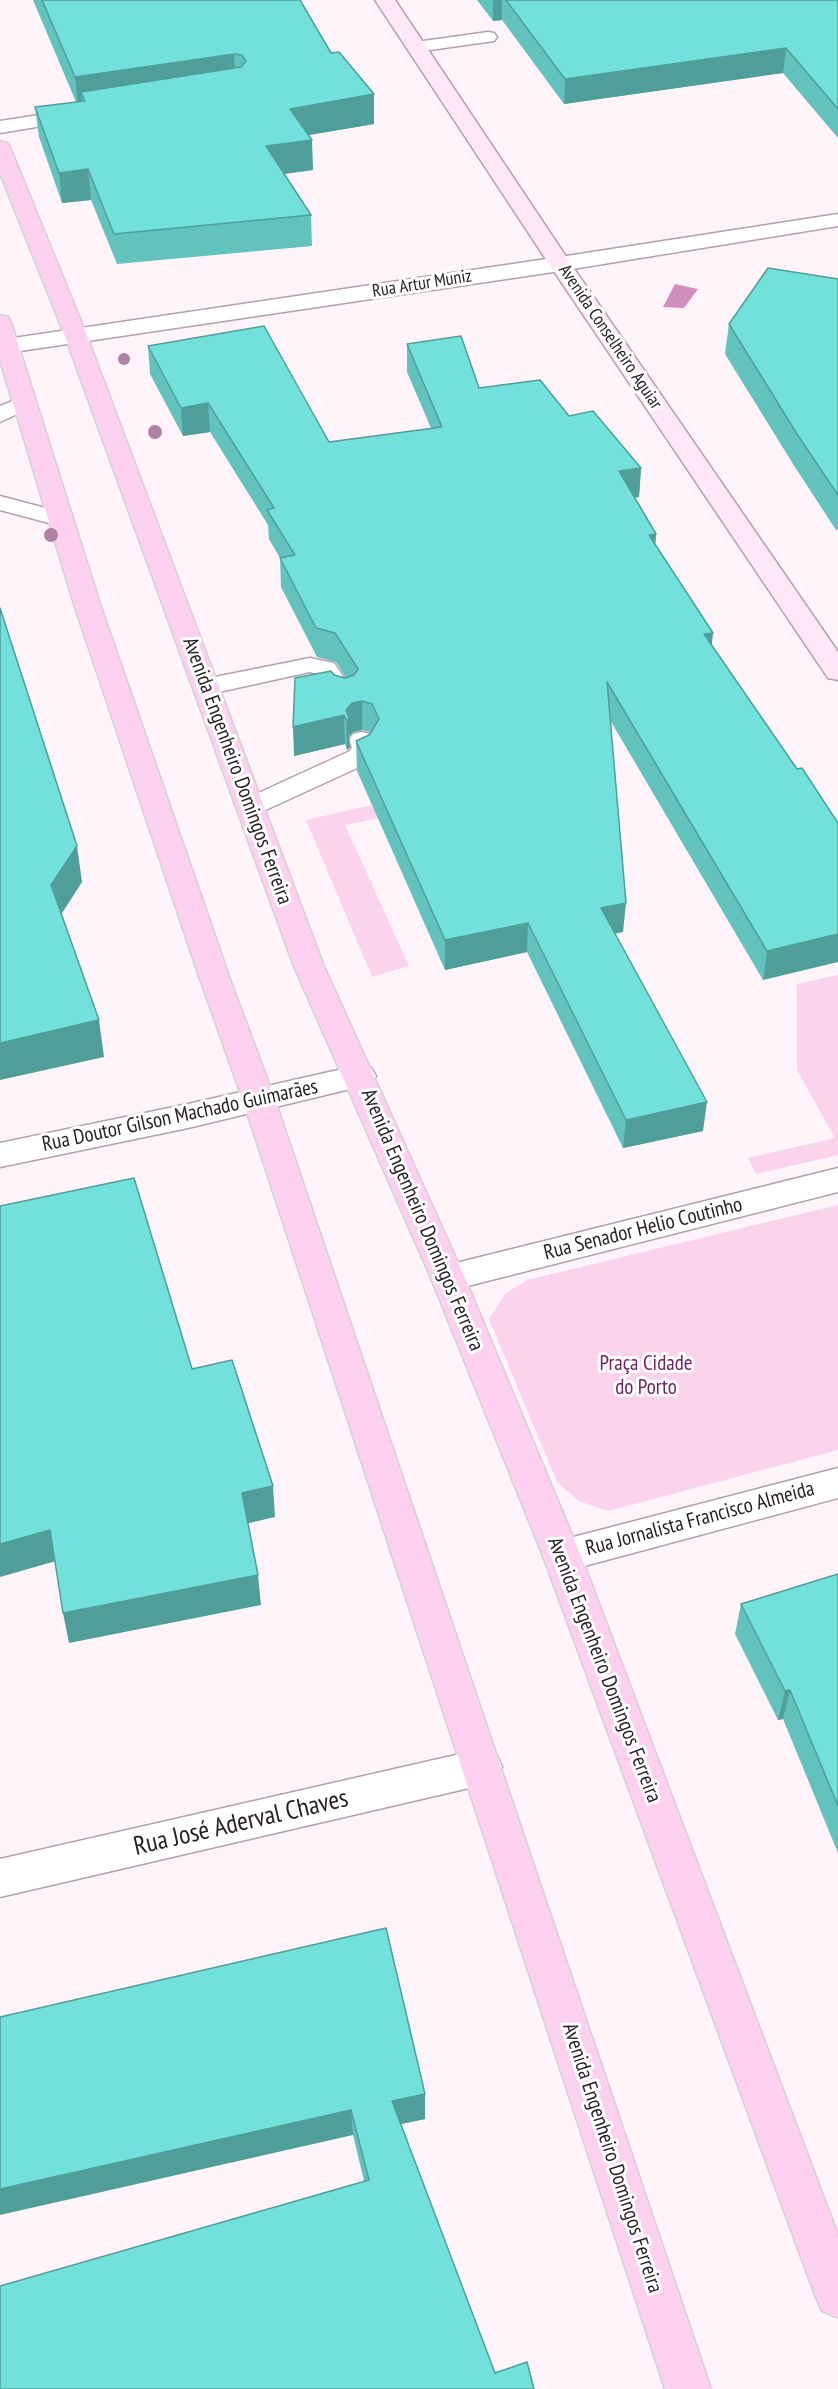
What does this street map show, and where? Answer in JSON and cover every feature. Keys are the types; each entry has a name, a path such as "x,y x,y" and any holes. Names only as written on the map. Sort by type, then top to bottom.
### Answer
{"main road":[{"name":"Avenida Conselheiro Aguiar","path":"385,0 560,264 838,672"},
{"name":"Avenida Engenheiro Domingos Ferreira","path":"0,147 76,336 308,964 360,1076 448,1278 562,1556 838,2295"},
{"name":"Avenida Engenheiro Domingos Ferreira","path":"2,338 60,519 216,981 260,1100 688,2389"}],"street":[{"name":"Rua Artur Muniz","path":"2,338 76,336 838,220"},
{"name":"Rua Doutor Gilson Machado Guimarães","path":"0,1155 260,1100 360,1076"},
{"name":"Rua Senador Helio Coutinho","path":"448,1278 838,1180"},
{"name":"Rua Jornalista Francisco Almeida","path":"562,1556 838,1483"},
{"name":"Rua José Aderval Chaves","path":"0,1878 482,1767"}],"lane":[{"path":"416,47 488,37"},
{"path":"0,127 96,111"},
{"path":"0,415 24,402"},
{"path":"0,503 60,519"},
{"path":"205,687 310,665 325,668 345,697"},
{"path":"250,807 359,756 365,747 362,740"}],"green space":[{"path":"487,779 500,793 345,825 409,966 372,977 306,820"},
{"path":"838,975 838,1155 756,1174 748,1158 835,1138 797,1070 797,984"},
{"name":"Praça Cidade do Porto","path":"838,1205 838,1450 608,1511 579,1501 557,1482 489,1319 506,1293 527,1280"}],"shaded area":[{"path":"675,284 698,289 684,308 663,307"}],"building":[{"path":"42,0 300,0 331,53 339,52 374,94 290,109 312,140 266,146 311,215 114,234 88,169 59,173 35,107 85,101 81,92 241,67 246,61 242,55 234,54 75,77"},
{"path":"506,0 838,0 838,109 786,48 565,79"},
{"path":"768,268 838,279 838,495 729,324"},
{"path":"264,326 329,442 442,427 407,344 461,336 479,388 540,380 569,416 593,411 641,468 619,471 656,534 649,535 713,633 704,634 797,769 802,768 838,823 838,934 767,951 607,682 626,903 601,908 707,1102 626,1120 528,923 445,940 356,741 369,735 379,719 372,704 362,701 352,703 346,710 349,718 347,721 344,715 293,727 295,678 331,671 334,675 345,678 354,675 358,669 335,633 316,628 280,558 295,555 267,510 274,508 208,403 181,408 148,346"},
{"path":"0,608 77,846 51,885 99,1020 0,1043"},
{"path":"134,1178 192,1369 232,1360 273,1486 242,1493 258,1575 63,1613 50,1530 0,1544 0,1206"},
{"path":"838,1574 838,1806 790,1690 785,1691 741,1604"},
{"path":"386,1928 425,2094 392,2101 495,2373 527,2362 534,2389 0,2389 0,2286 369,2180 351,2110 0,2189 0,2017"}]}
